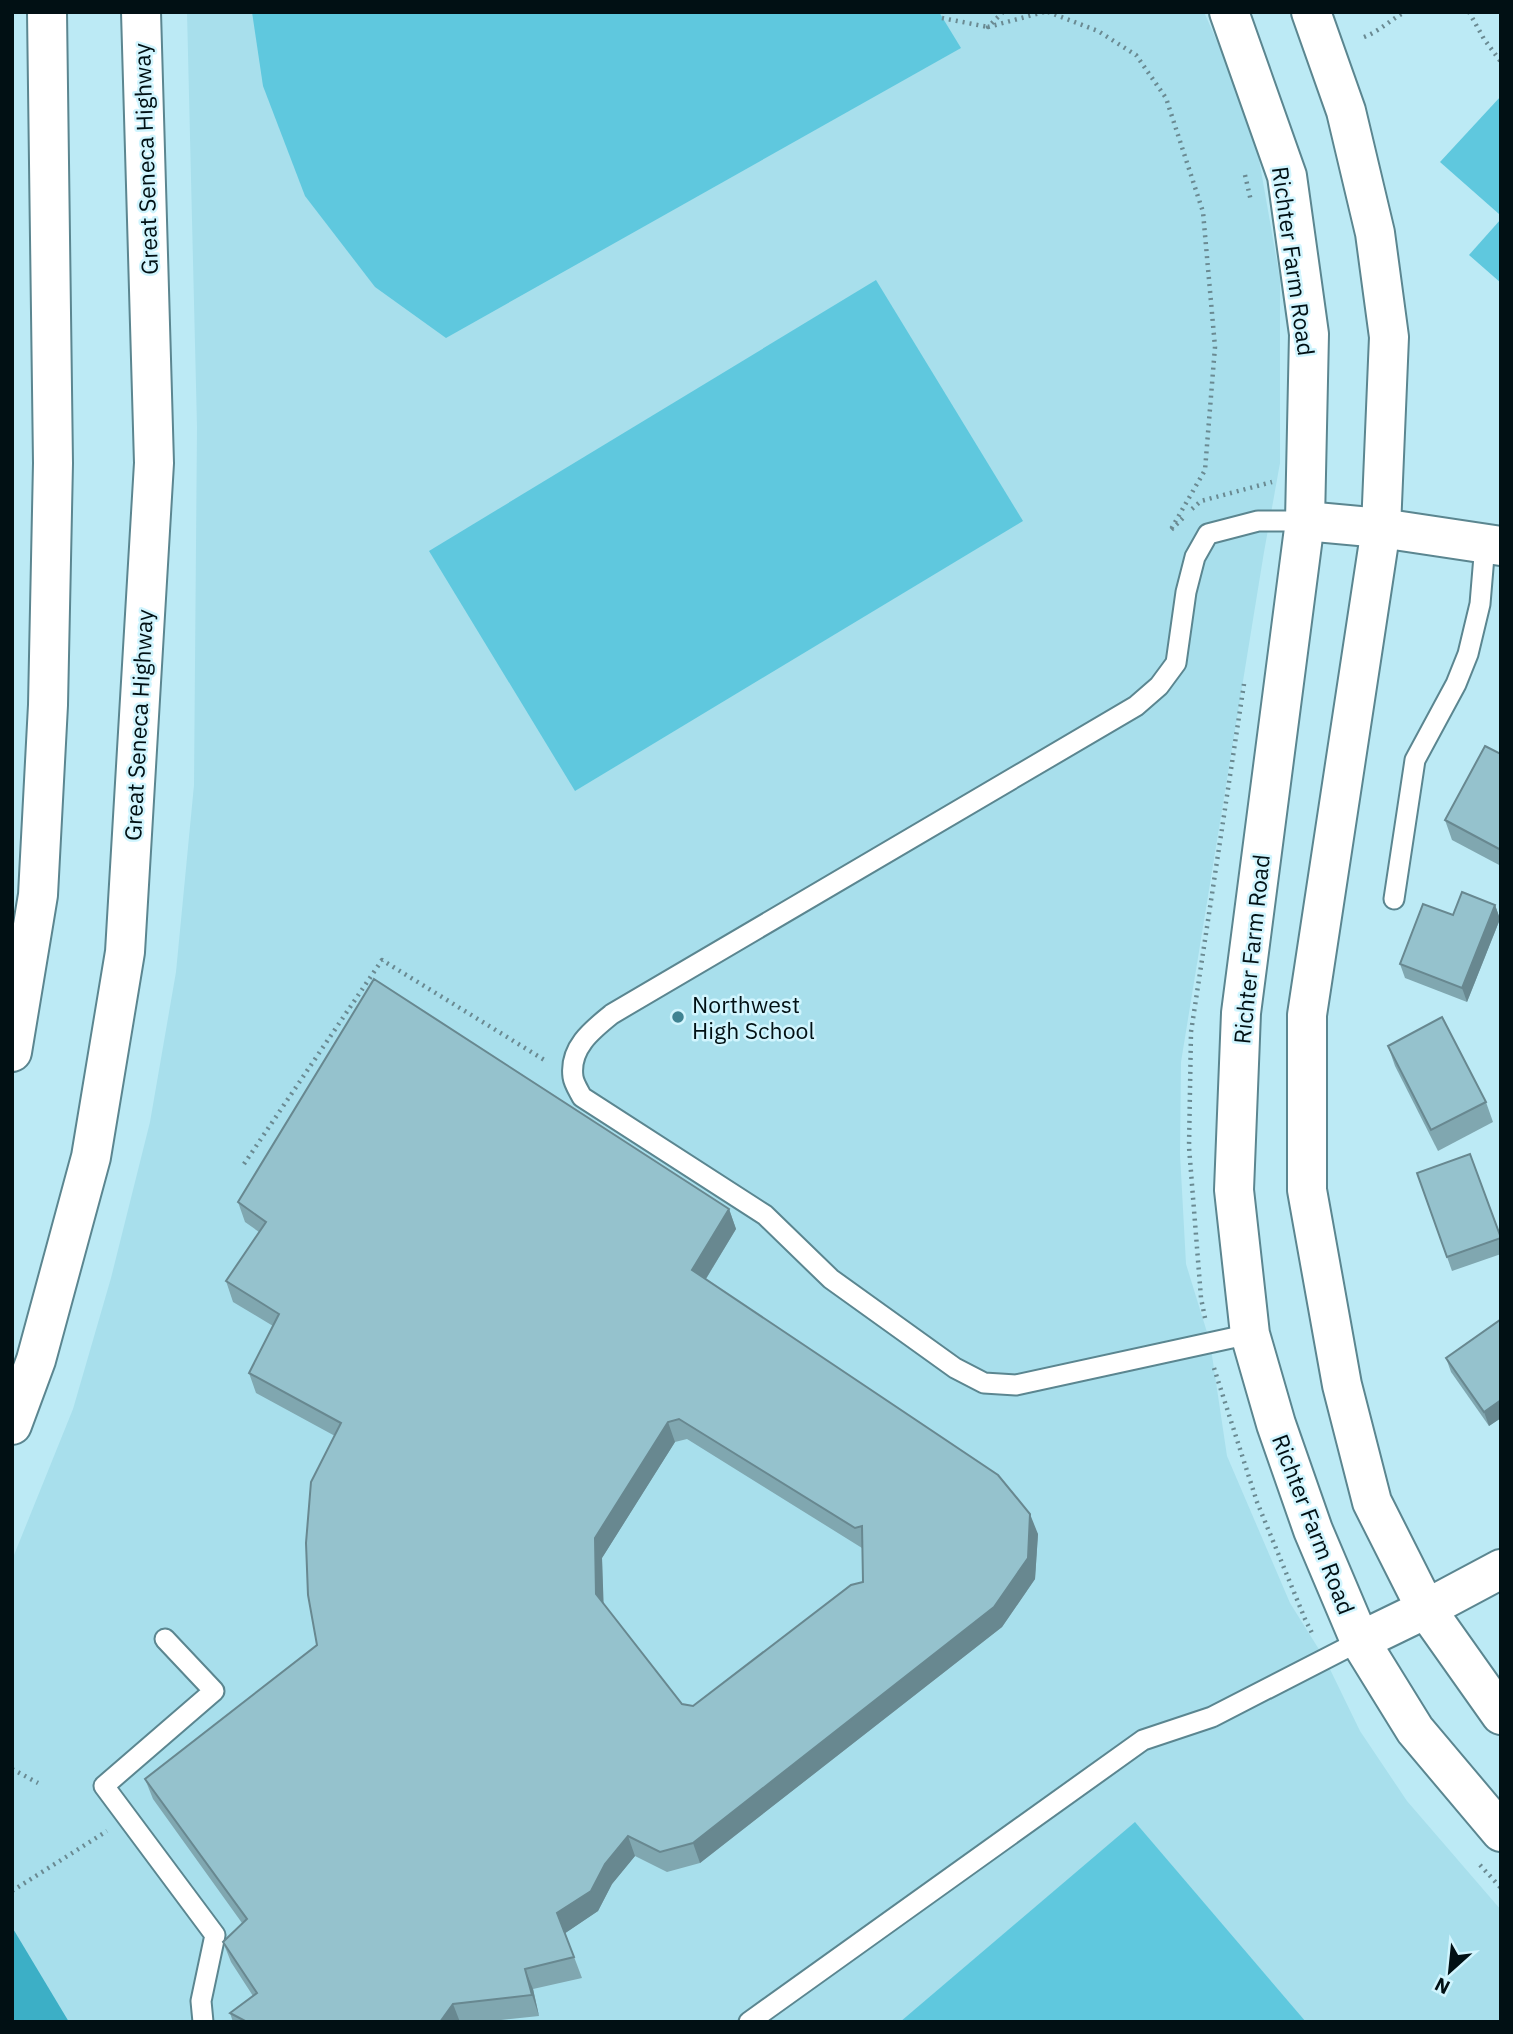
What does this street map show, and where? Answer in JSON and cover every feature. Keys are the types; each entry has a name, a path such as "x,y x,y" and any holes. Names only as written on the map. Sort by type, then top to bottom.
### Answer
{"main road":[{"path":"12,1052 38,895 48,705 53,463 47,12"},
{"name":"Great Seneca Highway","path":"12,1424 36,1360 91,1157 125,952 155,463 141,12"},
{"name":"Richter Farm Road","path":"1229,12 1287,176 1309,334 1305,520 1241,1013 1234,1190 1250,1334 1276,1424 1305,1507 1360,1641 1415,1730 1501,1832"},
{"path":"1311,12 1346,111 1375,233 1389,337 1381,528 1307,1015 1307,1190 1342,1385 1372,1502 1426,1609 1501,1715"},
{"path":"1305,520 1493,545"},
{"path":"1360,1641 1501,1569"}],"lane":[{"path":"1250,1334 1016,1385 984,1383 955,1368 831,1279 765,1215 582,1097 573,1078 573,1058 587,1034 612,1014 1136,706 1159,686 1176,663 1186,592 1195,557 1208,534 1258,521 1305,520"},
{"path":"1394,899 1415,760 1456,684 1468,654 1493,545"},
{"path":"165,1639 214,1691 104,1786 215,1935 201,2001 204,2022"},
{"path":"749,2022 1143,1740 1212,1717 1360,1641"}],"path":[{"path":"988,27 1003,12"},
{"path":"942,18 988,27 1046,12 1098,31 1136,55 1166,98 1203,212 1215,347 1205,470 1170,531 1201,501 1272,481"},
{"path":"1364,37 1378,32 1392,19 1405,12"},
{"path":"1463,12 1469,13 1501,62"},
{"path":"243,1164 382,960 573,1078"},
{"path":"12,1769 38,1783"},
{"path":"12,1891 128,1818"}],"shaded area":[{"name":"Northwest High School","path":"187,12 1204,12 1232,75 1259,159 1280,279 1280,463 1181,1062 1180,1154 1186,1264 1210,1342 1227,1456 1290,1603 1325,1659 1360,1731 1407,1801 1501,1910 1501,2022 12,2022 12,1560 73,1409 111,1278 150,1122 176,972 194,785 197,427"},
{"path":"252,12 939,12 961,48 446,338 375,287 305,196 263,86"},
{"path":"1501,96 1501,212 1499,214 1440,162"},
{"path":"1501,219 1501,283 1469,255"},
{"path":"876,280 1023,521 575,791 429,551"},
{"path":"1135,1822 1306,2022 900,2022"},
{"path":"12,1927 69,2022 12,2022"}],"building":[{"path":"1485,746 1501,754 1501,850 1445,820"},
{"path":"1462,892 1495,905 1462,988 1400,964 1423,904 1453,915"},
{"path":"374,979 729,1209 692,1270 998,1475 1030,1514 1028,1558 994,1607 693,1843 660,1852 628,1836 605,1864 591,1891 557,1913 574,1957 525,1969 532,1995 453,2004 440,2022 247,2022 230,2013 257,1993 223,1942 247,1919 145,1779 317,1645 308,1595 306,1543 311,1482 341,1423 249,1373 279,1314 226,1281 266,1222 238,1202","holes":["679,1419 855,1528 862,1526 863,1582 851,1585 693,1706 682,1704 596,1594 595,1538 668,1422"]},
{"path":"1442,1017 1486,1102 1431,1130 1388,1046"},
{"path":"1470,1154 1501,1238 1447,1257 1417,1173"},
{"path":"1500,1320 1501,1400 1484,1412 1446,1358"}],"place":[{"name":"Northwest High School","path":"678,1017"}]}
